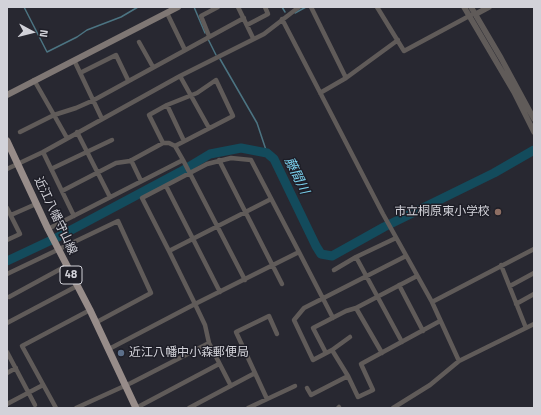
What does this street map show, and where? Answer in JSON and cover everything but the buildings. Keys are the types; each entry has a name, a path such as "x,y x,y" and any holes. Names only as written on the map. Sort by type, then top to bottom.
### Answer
{"main road":[{"path":"7,95 178,7"},
{"name":"近江八幡守山線","path":"7,141 57,249 90,310 136,408"}],"street":[{"path":"209,36 200,16 218,7"},
{"path":"238,7 253,38"},
{"path":"247,25 268,14 265,7"},
{"path":"7,169 43,152 180,76 253,38 264,34 299,7"},
{"path":"311,7 346,78"},
{"path":"377,7 404,51 469,16 489,7"},
{"path":"464,7 514,92 534,132"},
{"path":"471,7 534,120"},
{"path":"167,12 185,50"},
{"path":"20,132 54,115 94,100 128,80 244,18"},
{"path":"282,20 383,214 432,302 459,361"},
{"path":"320,93 346,78 398,40"},
{"path":"138,42 153,67"},
{"path":"80,73 116,55 128,80"},
{"path":"74,60 94,100 94,105 102,119"},
{"path":"180,76 209,128"},
{"path":"34,80 67,138"},
{"path":"62,191 116,163 131,160 163,143 175,146 233,116 216,80 197,93 167,105 150,114 163,143"},
{"path":"167,105 184,141"},
{"path":"77,132 110,197"},
{"path":"51,169 112,140"},
{"path":"175,146 218,226 244,280"},
{"path":"43,152 74,216"},
{"path":"230,386 209,343 205,325 142,198 219,160 231,158 251,160 333,318"},
{"path":"131,160 142,181"},
{"path":"48,229 183,160"},
{"path":"219,160 282,284"},
{"path":"166,186 220,292"},
{"path":"169,251 271,199"},
{"path":"11,215 36,204"},
{"path":"7,208 20,234 7,240"},
{"path":"7,274 57,249 88,237 118,222 151,293 95,323"},
{"path":"334,270 395,236"},
{"path":"432,302 534,249"},
{"path":"108,349 299,252"},
{"path":"350,338 313,360 294,320 304,308 406,256"},
{"path":"356,257 402,342"},
{"path":"501,265 526,328"},
{"path":"8,296 66,266"},
{"path":"510,286 534,273"},
{"path":"326,353 314,328 417,276"},
{"path":"399,285 423,331"},
{"path":"7,323 77,286"},
{"path":"516,304 534,294"},
{"path":"356,308 382,353"},
{"path":"56,408 22,346 90,310"},
{"path":"267,399 236,332 269,316 278,334"},
{"path":"332,350 348,376 358,397 372,390 361,364 440,321"},
{"path":"393,408 430,385 459,361 534,324"},
{"path":"76,408 126,386 209,343"},
{"path":"7,352 35,405"},
{"path":"136,408 219,364"},
{"path":"7,373 16,368"},
{"path":"189,408 255,373"},
{"path":"307,388 311,395 348,376"},
{"path":"7,404 43,385"},
{"path":"248,408 295,386"}],"waterway":[{"path":"24,7 47,52 77,37 87,30 121,17 138,7"},
{"path":"194,7 205,33"},
{"path":"282,7 285,12"},
{"path":"295,13 306,7"},
{"path":"208,39 216,55"},
{"path":"220,59 257,123 267,153"},
{"name":"藤間川","path":"7,261 58,237 180,172 210,154 241,148 267,153 274,159 321,254 332,256 384,227 494,173 534,150"}],"place":[{"name":"市立桐原東小学校","path":"498,212"},
{"name":"近江八幡中小森郵便局","path":"121,353"}]}
